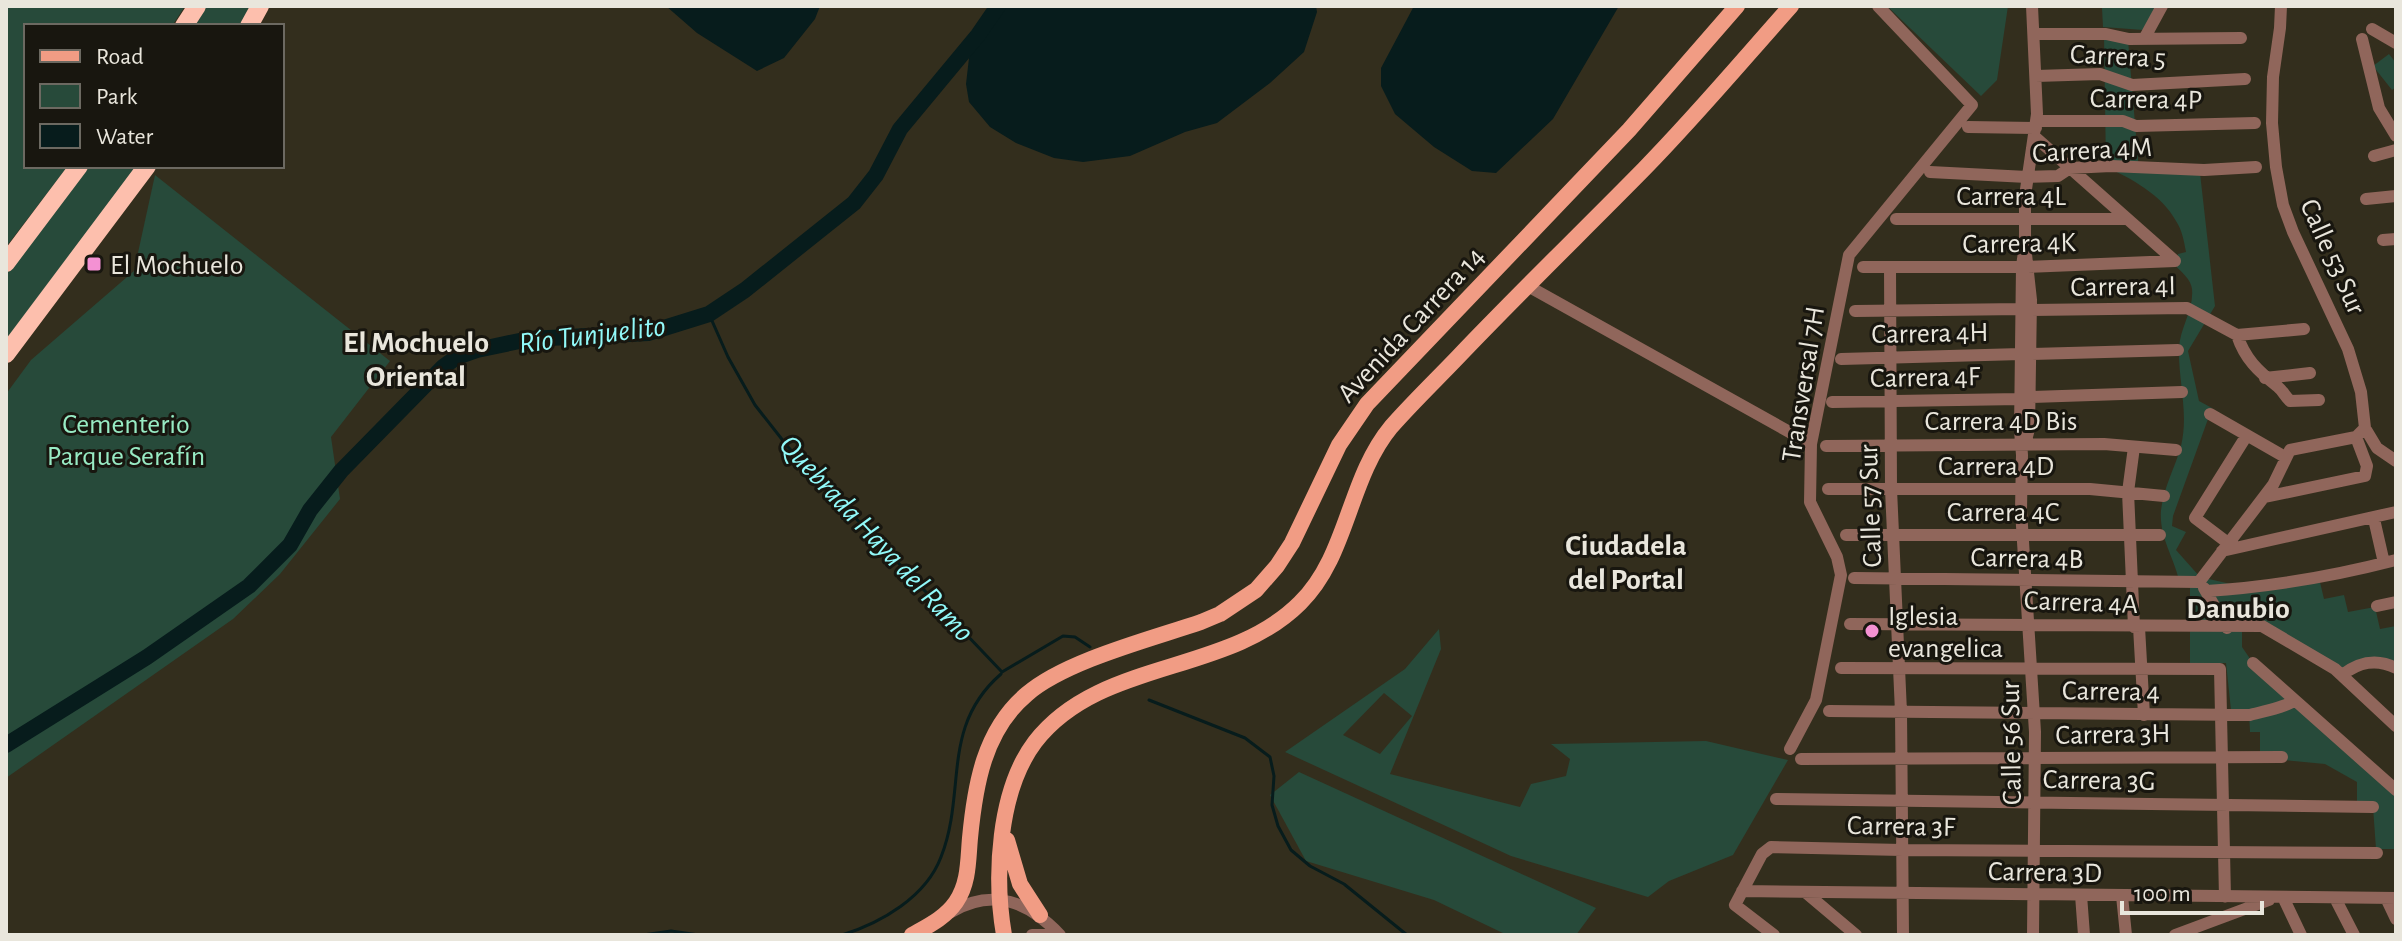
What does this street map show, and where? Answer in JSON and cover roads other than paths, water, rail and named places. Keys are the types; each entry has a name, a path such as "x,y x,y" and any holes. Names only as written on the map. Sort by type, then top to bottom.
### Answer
{"highway":[{"path":"185,24 197,6"},
{"path":"250,24 260,6"},
{"path":"6,263 77,168"},
{"path":"6,354 146,168"}],"main road":[{"name":"Avenida Carrera 14","path":"912,935 942,917 957,901 964,886 975,794 984,758 1014,706 1056,675 1201,622 1256,590 1287,553 1339,445 1367,404 1619,141 1737,6"},
{"name":"Avenida Carrera 14","path":"1004,935 998,876 1005,826 1011,793 1025,757 1037,739 1061,715 1099,693 1249,639 1299,605 1326,569 1362,475 1380,442 1526,285 1643,170 1791,6"},
{"path":"1005,826 1017,878 1040,915"}],"street":[{"name":"Transversal 7H","path":"1790,749 1816,700 1841,575 1837,557 1810,502 1811,444 1849,255 1972,105 1878,6"},
{"name":"Calle 56 Sur","path":"2032,6 2036,128 2027,177 2025,219 2022,535 2034,713 2036,849 2033,935"},
{"path":"2144,39 2162,6"},
{"name":"Calle 53 Sur","path":"2281,6 2273,77 2272,123 2283,205 2348,349 2361,392 2360,432"},
{"path":"2372,29 2396,43"},
{"path":"2034,34 2106,34 2129,39 2241,38"},
{"path":"2362,39 2379,108 2394,128"},
{"name":"Carrera 5","path":"2036,76 2100,74 2132,85 2245,79"},
{"name":"Carrera 4P","path":"1968,127 2036,128 2123,121 2136,126 2255,123"},
{"path":"2036,128 2070,168 2127,219"},
{"path":"2374,156 2396,150"},
{"name":"Carrera 4M","path":"1930,172 2027,177 2058,176 2070,168 2111,166 2204,170 2256,167"},
{"path":"2366,199 2396,196"},
{"name":"Carrera 4L","path":"1896,219 2127,219"},
{"name":"Carrera 4K","path":"1863,267 2175,261 2127,219"},
{"name":"Calle 57 Sur","path":"1890,267 1890,445 1900,668 1903,935"},
{"path":"1526,285 1811,444"},
{"name":"Carrera 4I","path":"1855,311 2190,308 2237,335"},
{"path":"2304,329 2237,335 2247,357 2290,401 2319,400"},
{"name":"Carrera 4H","path":"1841,359 2178,350"},
{"path":"2265,378 2310,373"},
{"name":"Carrera 4F","path":"1832,402 2182,392"},
{"path":"2210,414 2247,435 2289,453 2360,432"},
{"path":"2360,432 2377,448 2394,457"},
{"path":"2265,497 2365,476 2367,466 2360,432"},
{"path":"2225,547 2195,518 2247,435"},
{"name":"Carrera 4D Bis","path":"1826,446 2023,447 2104,444 2176,450"},
{"path":"2134,447 2128,492 2132,583 2144,715"},
{"path":"2227,628 2203,587 2225,547 2265,497 2289,453"},
{"name":"Carrera 4D","path":"1828,489 2022,489 2164,496"},
{"path":"2225,547 2374,519 2396,512"},
{"path":"2374,519 2390,562"},
{"name":"Carrera 4C","path":"1846,535 2160,535"},
{"name":"Carrera 4B","path":"1854,578 2253,588 2390,562"},
{"path":"2377,606 2396,602"},
{"name":"Carrera 4A","path":"1850,624 2262,626 2342,675"},
{"path":"2396,668 2382,662 2367,662 2342,675 2396,726"},
{"path":"2253,663 2396,790"},
{"path":"1841,668 2220,669 2225,897"},
{"name":"Carrera 4","path":"1829,711 2250,715 2294,701"},
{"name":"Carrera 3H","path":"1801,759 2282,757"},
{"name":"Carrera 3G","path":"1776,799 2373,807"},
{"name":"Carrera 3F","path":"1742,891 1766,850 1771,847 2036,849"},
{"path":"2036,849 2377,853"},
{"path":"1742,891 1735,905 1774,935"},
{"name":"Carrera 3D","path":"1742,891 2391,898"},
{"path":"1805,892 1856,935"},
{"path":"2081,895 2084,935"},
{"path":"2122,896 2126,935"},
{"path":"2175,935 2279,897 2299,934"},
{"path":"2335,898 2354,935"},
{"path":"2391,898 2396,919"},
{"path":"942,917 972,902 999,899 1040,915 1060,935"},
{"path":"1032,935 1052,935"}],"water":[{"path":"666,6 820,6 815,19 784,58 757,71 697,33"},
{"path":"990,6 1316,6 1317,12 1304,52 1270,83 1217,123 1185,132 1130,156 1083,162 1054,158 1016,143 990,127 969,102 966,84 969,58"},
{"path":"1414,6 1619,6 1553,119 1496,173 1472,171 1434,147 1395,114 1381,86 1381,68"}],"waterway":[{"name":"Río Tunjuelito","path":"6,745 147,657 249,586 290,545 310,510 341,471 443,367 457,357 529,339 648,333 709,314 745,290 854,203 876,175 900,129 978,35 998,6"},
{"name":"Quebrada Haya del Ramo","path":"709,314 728,357 755,405 788,447 1002,672 1063,636 1075,637 1090,647"},
{"path":"842,935 887,916 913,896 934,871 949,832 962,738 982,694 1001,674"},
{"name":"Quebrada Haya del Ramo","path":"1149,700 1245,738 1270,757 1274,776 1272,805 1278,826 1291,850 1310,866 1344,884 1407,935"},
{"path":"643,935 671,931 699,935"}],"place":[{"name":"El Mochuelo","path":"94,264"},
{"name":"Iglesia evangelica","path":"1872,631"}],"district":[{"name":"El Mochuelo Oriental","path":"416,359"},
{"name":"Ciudadela del Portal","path":"1626,562"},
{"name":"Danubio","path":"2238,608"}],"park label":[{"name":"Cementerio Parque Serafín","path":"126,439"}]}
